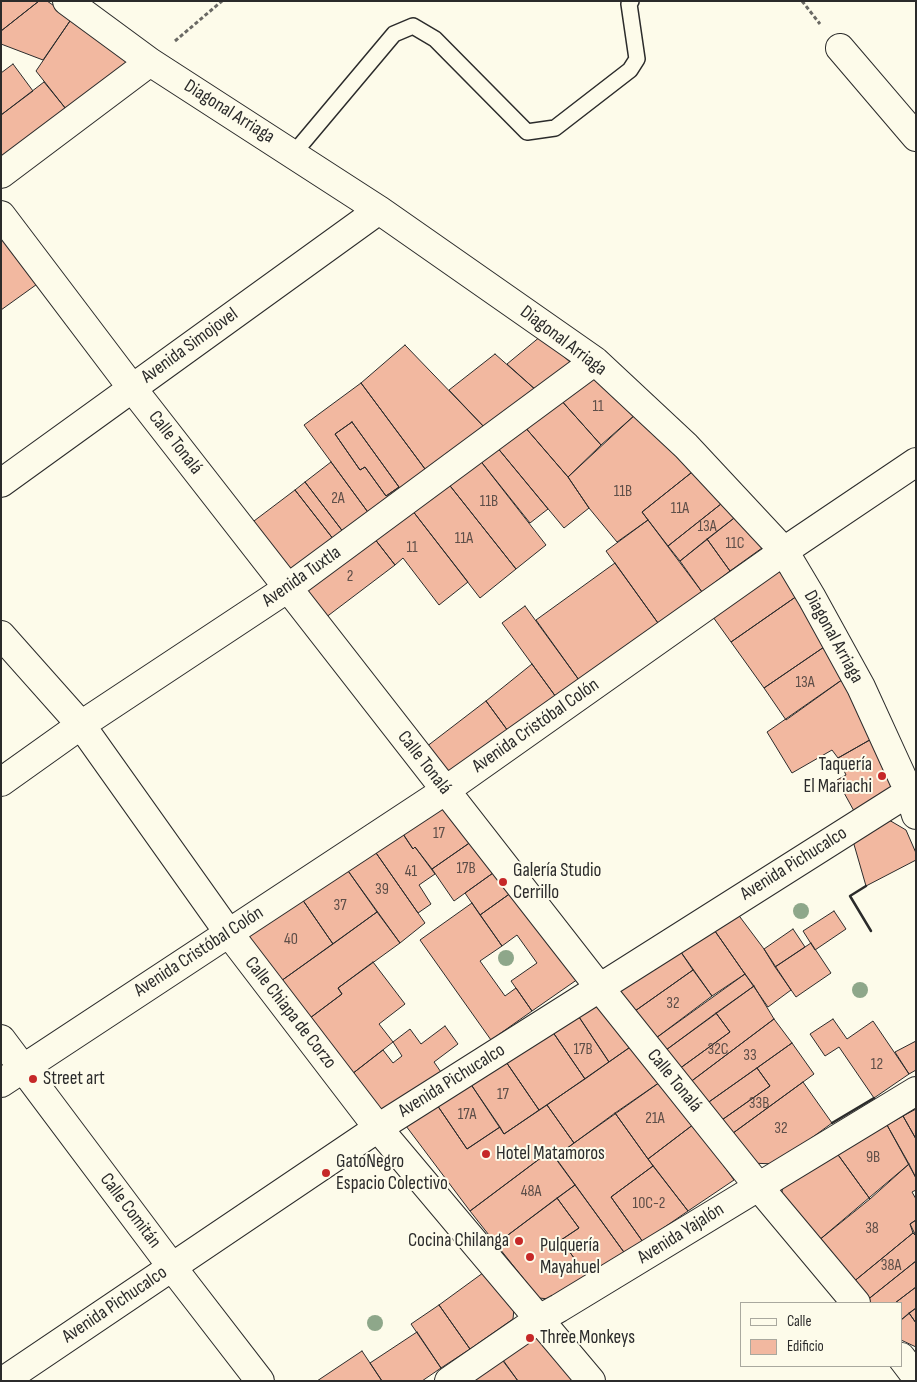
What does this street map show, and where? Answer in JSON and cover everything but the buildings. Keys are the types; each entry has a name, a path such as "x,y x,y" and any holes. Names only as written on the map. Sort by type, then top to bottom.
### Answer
{"street":[{"name":"Diagonal Arriaga","path":"67,1 150,62 294,153 596,361 686,446 784,551 861,687 912,804"},
{"path":"840,48 916,137"},
{"path":"1,174 150,62"},
{"name":"Avenida Simojovel","path":"1,483 379,210"},
{"name":"Calle Tonalá","path":"1,215 132,388 599,987 758,1186 855,1302"},
{"name":"Avenida Tuxtla","path":"1,782 81,725 288,588 596,361"},
{"name":"Avenida Cristóbal Colón","path":"1,1083 446,790 784,551 916,462"},
{"name":"Calle Chiapa de Corzo","path":"1,635 81,725 228,932 378,1128 591,1381"},
{"name":"Avenida Pichucalco","path":"3,1381 378,1128 599,987 912,804"},
{"name":"Calle Comitán","path":"1,1040 260,1381"},
{"name":"Avenida Yajalón","path":"449,1381 539,1318 559,1308 916,1091"}],"lane":[{"path":"294,153 394,34 413,26 435,39 528,132 555,128 630,70 636,59 631,1"}],"path":[{"path":"150,62 222,1"}],"wall":[{"path":"866,886 850,896 871,931"},
{"path":"832,1123 874,1098"}],"place":[{"name":"Taquería El Mariachi","path":"882,776"},
{"name":"Galería Studio Cerrillo","path":"503,882"},
{"name":"Street art","path":"33,1079"},
{"name":"Hotel Matamoros","path":"486,1154"},
{"name":"GatoNegro Espacio Colectivo","path":"326,1173"},
{"name":"Cocina Chilanga","path":"519,1241"},
{"name":"Pulquería Mayahuel","path":"530,1257"},
{"name":"Three Monkeys","path":"530,1338"}]}
